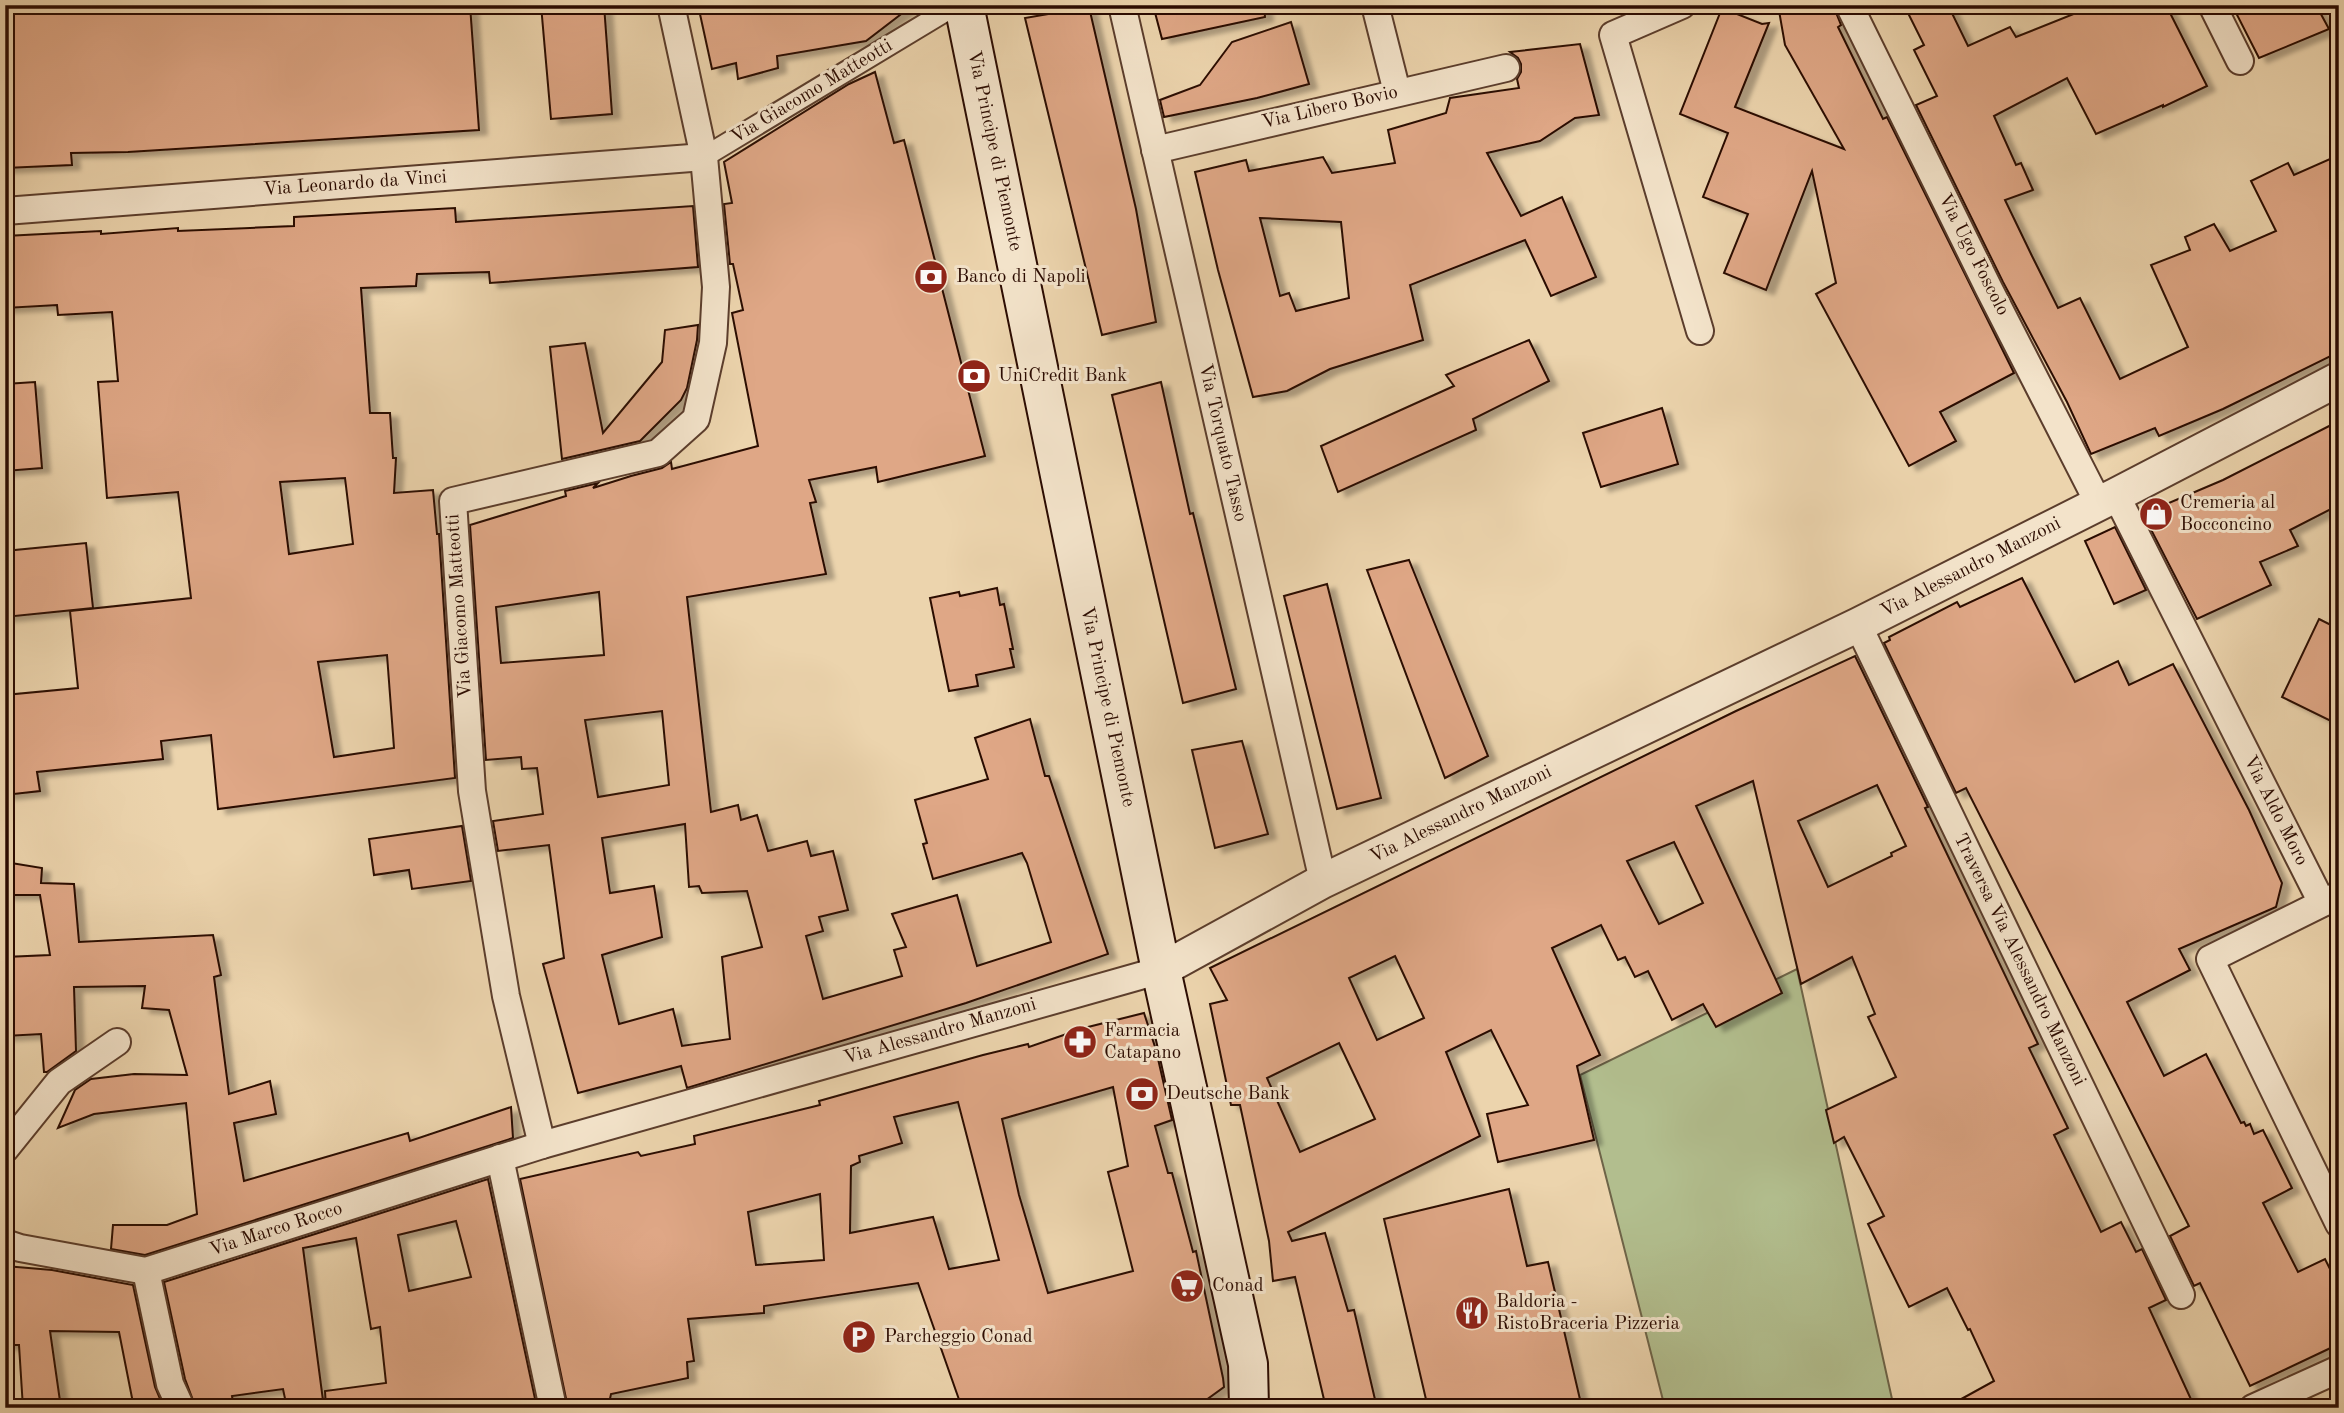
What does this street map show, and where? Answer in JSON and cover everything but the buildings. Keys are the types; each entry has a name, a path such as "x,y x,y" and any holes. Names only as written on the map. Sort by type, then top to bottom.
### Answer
{"main road":[{"name":"Via Principe di Piemonte","path":"964,5 1161,970 1248,1364 1249,1408"}],"street":[{"name":"Via Giacomo Matteotti","path":"542,1145 506,996 472,791 453,501 658,453 696,419 713,343 716,287 704,158 671,5"},
{"name":"Via Giacomo Matteotti","path":"704,158 957,5"},
{"name":"Via Torquato Tasso","path":"1122,5 1322,881"},
{"path":"1375,5 1397,92"},
{"path":"1682,5 1613,35 1700,331"},
{"name":"Via Ugo Foscolo","path":"1849,5 1989,289 2108,499"},
{"path":"2212,5 2240,61"},
{"name":"Via Libero Bovio","path":"1155,150 1506,68"},
{"name":"Via Leonardo da Vinci","path":"5,211 704,158"},
{"name":"Via Alessandro Manzoni","path":"542,1145 1161,970 1322,881 1858,625 2339,379"},
{"name":"Via Aldo Moro","path":"2108,499 2330,899 2210,960 2339,1224"},
{"name":"Traversa Via Alessandro Manzoni","path":"1858,625 2181,1295"},
{"path":"5,1149 59,1082 117,1042"},
{"name":"Via Marco Rocco","path":"5,1243 146,1271 542,1145"},
{"path":"500,1158 553,1408"},
{"path":"146,1271 170,1384 181,1408"},
{"path":"2253,1408 2339,1369"}],"green space":[{"path":"1797,969 1894,1408 1665,1408 1580,1075"}],"place":[{"name":"Banco di Napoli","path":"931,277"},
{"name":"UniCredit Bank","path":"974,376"},
{"name":"Cremeria al Bocconcino","path":"2156,514"},
{"name":"Farmacia Catapano","path":"1080,1042"},
{"name":"Deutsche Bank","path":"1142,1094"},
{"name":"Conad","path":"1187,1286"},
{"name":"Baldoria - RistoBraceria Pizzeria","path":"1472,1313"},
{"name":"Parcheggio Conad","path":"859,1337"}]}
